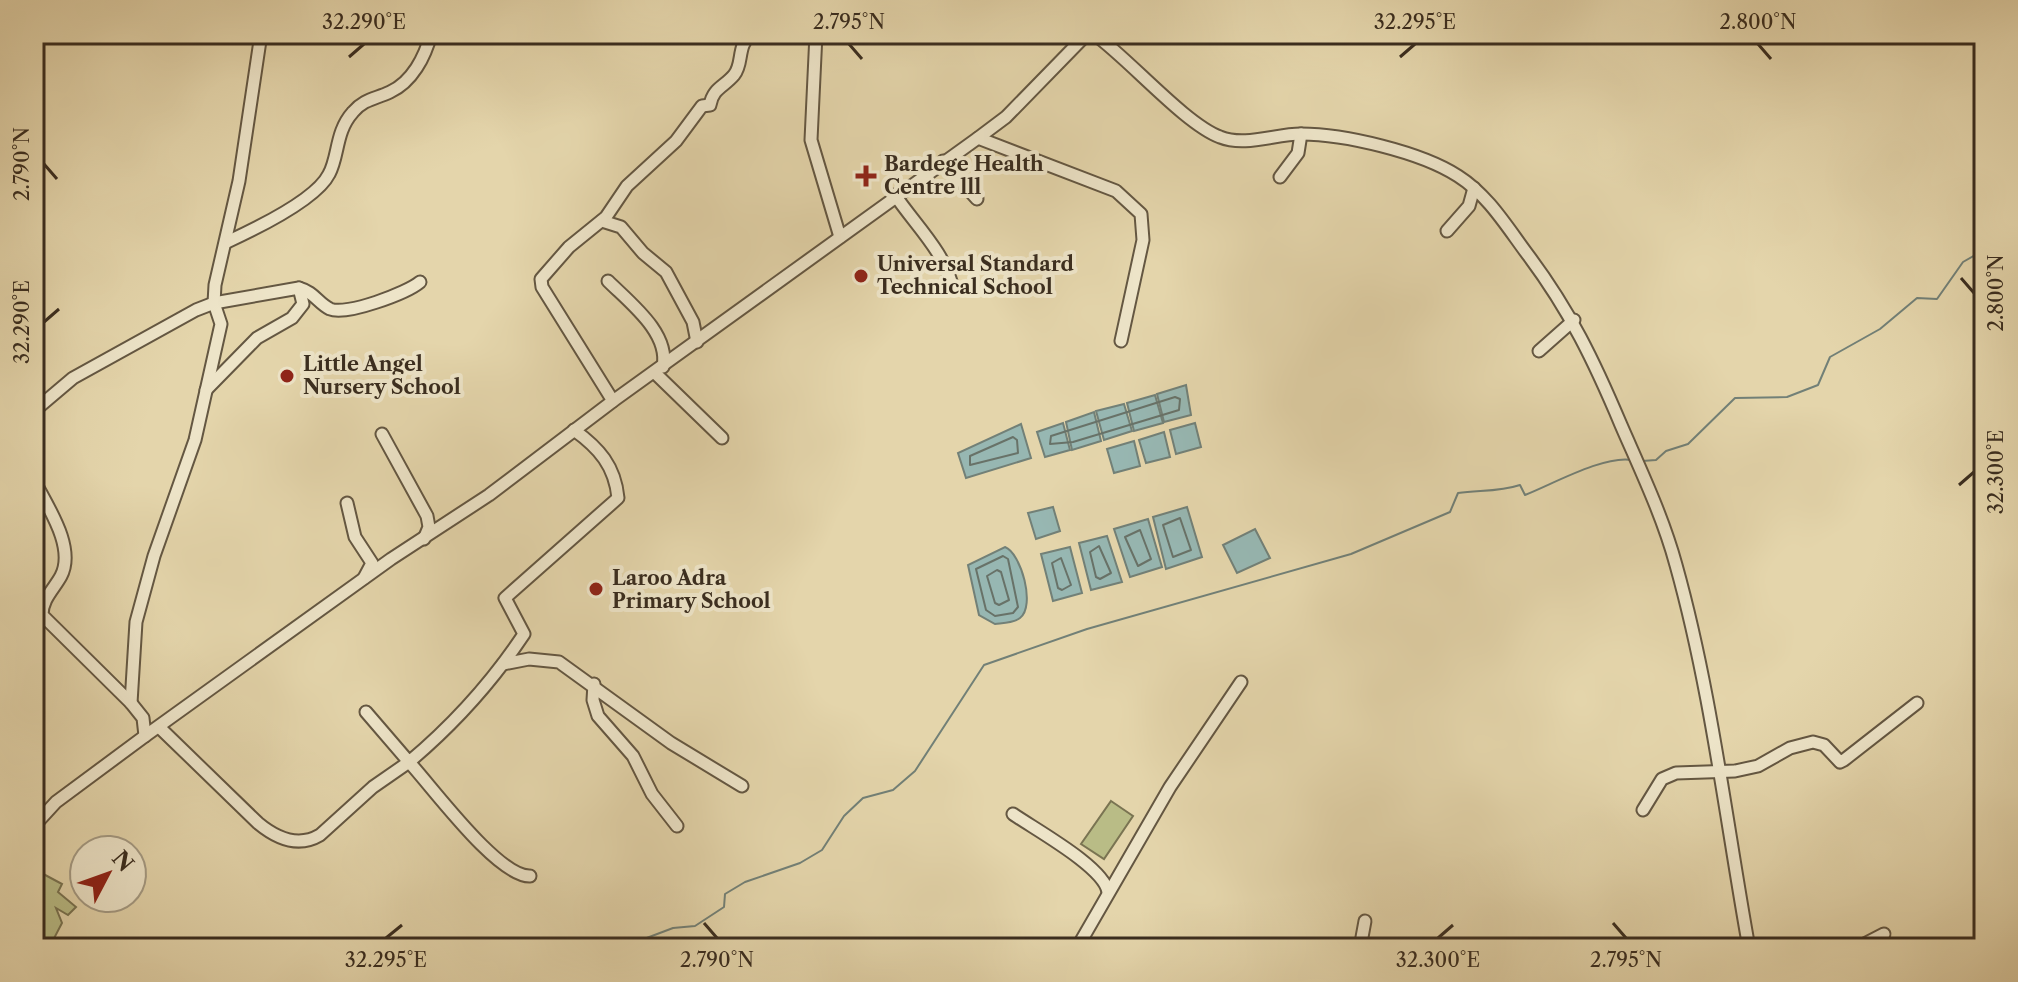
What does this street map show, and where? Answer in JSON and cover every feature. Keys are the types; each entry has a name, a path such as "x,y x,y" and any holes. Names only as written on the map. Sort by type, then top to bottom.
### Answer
{"street":[{"path":"131,703 136,622 154,556 195,440 221,324 214,303 261,34"},
{"path":"227,242 294,205 327,178 333,153 348,117 364,101 390,92 410,78 431,34"},
{"path":"613,401 540,283 569,247 602,221 627,186 676,141 701,108 712,104 715,91 734,74 741,47 752,34"},
{"path":"791,34 814,34 811,140 840,237"},
{"path":"826,34 837,34"},
{"path":"34,826 56,802 145,736 489,495 613,401 1006,117 1087,34"},
{"path":"1094,34 1221,138 1250,140 1301,134 1436,164 1474,188 1502,220 1574,320 1668,540 1693,635 1749,948"},
{"path":"1280,177 1298,153 1301,134"},
{"path":"978,138 1116,191 1141,214 1143,240 1121,341"},
{"path":"943,161 977,199"},
{"path":"1447,231 1469,206 1474,188"},
{"path":"895,195 917,229 937,248 953,289"},
{"path":"602,221 625,230 643,253 666,272 693,322 697,342"},
{"path":"608,281 650,325 666,353 659,370"},
{"path":"34,411 73,378 214,303 299,288 313,293 336,310 394,297 420,282"},
{"path":"205,391 257,338 297,314 303,304 299,288"},
{"path":"1539,351 1574,320"},
{"path":"659,370 722,438"},
{"path":"159,727 269,833 294,841 311,840 320,835 373,787 435,740 503,664 524,634 505,598 618,498 607,461 594,445 574,430"},
{"path":"382,434 427,516 429,527 424,539"},
{"path":"34,480 66,557 60,578 43,605 42,615 131,703 143,718 145,736"},
{"path":"347,503 355,537 372,563 362,582"},
{"path":"503,664 529,659 559,662 594,684 671,743 683,747 742,786"},
{"path":"1077,948 1170,787 1241,682"},
{"path":"594,684 593,700 598,716 633,756 652,794 677,826"},
{"path":"1643,810 1667,775 1695,771 1718,774 1758,766 1790,748 1813,742 1824,745 1840,762 1917,703"},
{"path":"366,712 501,863 521,876 530,876"},
{"path":"1013,814 1094,869 1107,884 1108,892"},
{"path":"1360,948 1365,921"},
{"path":"1857,948 1884,934"}],"green space":[{"path":"1111,801 1133,816 1104,859 1081,844"},
{"path":"34,869 62,884 58,892 68,900 69,914 68,915 56,908 62,923 49,948 34,942"}],"water":[{"path":"1186,385 1191,415 1164,422 1157,394"},
{"path":"1155,395 1163,423 1134,431 1127,403"},
{"path":"1124,404 1132,431 1104,440 1096,411"},
{"path":"1094,412 1101,441 1072,450 1066,422"},
{"path":"1063,423 1070,450 1045,457 1037,432"},
{"path":"1195,423 1201,447 1176,454 1170,430"},
{"path":"1021,424 1031,458 966,478 958,453"},
{"path":"1164,432 1170,457 1146,463 1139,440"},
{"path":"1134,441 1140,466 1114,473 1107,449"},
{"path":"1053,507 1060,531 1036,539 1028,513"},
{"path":"1187,507 1202,557 1166,569 1153,517"},
{"path":"1148,519 1162,567 1130,577 1114,529"},
{"path":"1255,529 1270,558 1237,573 1223,545"},
{"path":"1107,536 1122,582 1091,590 1079,543"},
{"path":"1005,547 1011,551 1021,569 1027,603 1020,618 995,624 979,615 968,565"},
{"path":"1070,547 1082,593 1053,601 1041,554"}],"waterway":[{"path":"1642,461 1656,460 1666,451 1688,444 1735,398 1787,397 1818,385 1830,357 1880,329 1917,298 1937,299 1963,262 1984,250"},
{"path":"631,948 644,939 673,928 695,926 724,907 725,894 745,882 800,863 822,850 844,816 863,798 893,790 915,771 984,665 1087,629 1351,554 1450,512 1458,493 1520,485 1525,495 1593,466 1632,460"}],"place":[{"name":"Bardege Health Centre lll","path":"866,176"},
{"name":"Universal Standard Technical School","path":"861,276"},
{"name":"Little Angel Nursery School","path":"287,376"},
{"name":"Laroo Adra Primary School","path":"596,589"}]}
